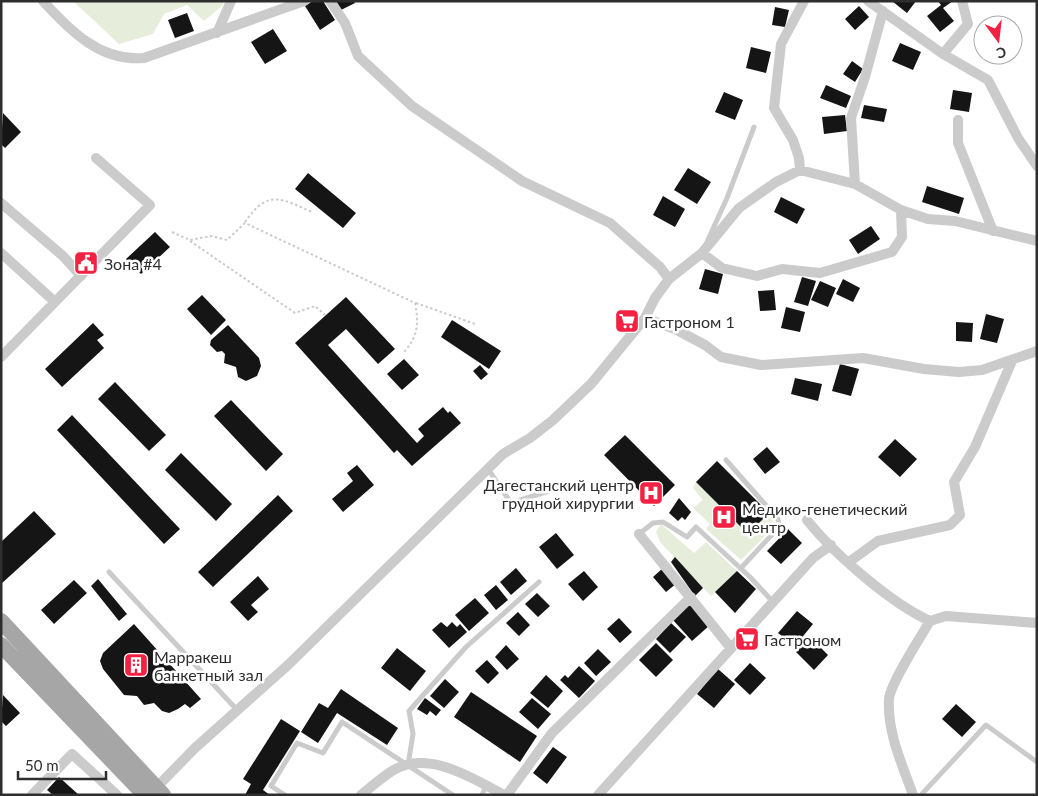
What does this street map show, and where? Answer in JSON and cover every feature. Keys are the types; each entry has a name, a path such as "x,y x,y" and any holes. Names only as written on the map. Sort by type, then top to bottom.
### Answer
{"main road":[{"path":"1,621 153,793"},
{"path":"2,647 153,793"}],"street":[{"path":"43,1 84,42 117,57 131,59 144,58 304,1"},
{"path":"216,33 231,1"},
{"path":"330,1 344,23 358,56 412,106 490,162 522,181 578,210 610,223 660,267 669,278"},
{"path":"800,170 799,158 793,140 774,108 775,78 781,44 804,1"},
{"path":"868,1 943,54 988,80 1018,138 1037,166"},
{"path":"943,54 968,24 962,1"},
{"path":"855,184 852,118 866,77 883,11"},
{"path":"958,120 958,142 993,231"},
{"path":"1,357 150,206 96,158"},
{"path":"153,793 195,748 238,711 503,454 530,438 572,403 591,384 645,318 655,298 669,278 702,253 739,208 776,182 800,170 855,184 902,210 928,219 955,221 1037,241"},
{"path":"1,203 63,256 81,276"},
{"path":"702,253 722,268 757,276 782,269 820,273 892,252 902,237 902,210"},
{"path":"1,253 55,302"},
{"path":"645,318 675,329 721,357 761,365 863,358 924,369 959,372 982,370 1037,351"},
{"path":"849,562 878,541 950,524 960,515 954,482 975,447 1012,360"},
{"path":"807,520 849,562 910,612 930,622"},
{"path":"639,534 730,647"},
{"path":"598,795 730,647 813,558 831,545"},
{"path":"361,795 393,770 408,765 436,762 484,790 506,795 552,733 691,597"},
{"path":"913,795 893,739 888,697 907,660 930,622 946,616 1037,623"},
{"path":"32,795 72,754 116,795"}],"lane":[{"path":"702,253 727,198 754,127"},
{"path":"726,460 778,519 779,527 741,568"},
{"path":"488,469 511,503 571,484"},
{"path":"639,534 654,523 663,522 687,537 696,527 741,568 773,602"},
{"path":"109,572 238,711"},
{"path":"408,765 413,734 409,711 466,647 539,582"},
{"path":"285,795 271,786 297,743 323,753 342,722 453,795"},
{"path":"921,795 986,725 1037,762"}],"path":[{"path":"190,240 211,236 227,240 244,223 252,211 266,201 280,198 312,212"},
{"path":"244,223 415,303 475,324"},
{"path":"172,232 190,240 295,313 315,306 325,315"},
{"path":"404,352 413,343 418,329 415,303"}],"green space":[{"path":"73,1 224,1 222,6 204,21 187,5 164,14 153,34 119,44"},
{"path":"696,482 748,533 769,513 775,526 741,560 706,529 710,524 693,508 703,500 693,488"},
{"path":"661,524 694,553 706,542 737,571 711,596 660,542 656,532"}],"building":[{"path":"313,1 323,1 335,20 320,30 305,6"},
{"path":"336,1 354,1 355,3 341,10"},
{"path":"892,1 916,1 907,13"},
{"path":"938,1 953,1 943,8 954,21 940,32 927,16 941,5"},
{"path":"859,6 869,17 855,30 845,19"},
{"path":"775,7 789,10 785,27 772,25"},
{"path":"187,13 194,31 175,38 168,20"},
{"path":"273,29 287,51 265,64 251,42"},
{"path":"900,43 921,52 913,70 892,61"},
{"path":"751,47 771,52 766,73 746,68"},
{"path":"852,61 863,69 855,82 843,74"},
{"path":"826,85 851,96 846,108 820,98"},
{"path":"953,90 972,93 969,112 950,109"},
{"path":"724,92 743,100 735,120 715,112"},
{"path":"864,105 887,109 884,122 861,118"},
{"path":"3,113 21,132 5,148 1,144"},
{"path":"845,115 847,131 824,134 822,117"},
{"path":"688,168 711,182 697,204 674,190"},
{"path":"308,173 356,213 343,228 295,189"},
{"path":"927,186 964,198 959,214 922,202"},
{"path":"663,196 685,209 675,227 653,215"},
{"path":"781,197 805,209 797,224 774,212"},
{"path":"871,226 880,239 858,254 849,240"},
{"path":"155,232 170,247 141,274 126,259"},
{"path":"705,269 723,274 718,294 699,289"},
{"path":"802,277 816,281 808,306 794,302"},
{"path":"843,279 860,288 853,302 836,294"},
{"path":"820,281 836,288 828,307 811,300"},
{"path":"774,290 776,310 760,311 758,291"},
{"path":"202,295 226,320 211,335 187,309"},
{"path":"346,297 395,349 378,364 346,329 328,345 417,443 424,436 418,429 443,407 448,413 450,411 461,423 412,466 397,450 394,453 295,343"},
{"path":"786,307 805,312 800,332 781,328"},
{"path":"986,314 1004,319 997,343 980,339"},
{"path":"627,316 632,319 627,325 622,321"},
{"path":"452,320 501,351 489,369 441,337"},
{"path":"956,322 973,323 972,342 956,341"},
{"path":"93,323 104,335 97,340 104,348 62,387 45,369"},
{"path":"228,325 259,358 261,366 257,376 246,381 238,377 236,367 224,363 225,354 222,351 217,352 210,345 211,340"},
{"path":"404,359 419,375 402,390 387,374"},
{"path":"840,364 859,369 851,396 832,391"},
{"path":"480,365 488,374 481,380 473,371"},
{"path":"795,378 822,384 818,401 791,394"},
{"path":"115,382 166,435 149,451 98,399"},
{"path":"231,400 283,454 266,471 214,416"},
{"path":"72,415 180,529 164,544 57,430"},
{"path":"625,435 675,485 654,506 604,455"},
{"path":"895,439 917,459 900,477 878,457"},
{"path":"767,447 780,462 765,474 753,459"},
{"path":"181,453 232,504 216,521 165,470"},
{"path":"717,461 769,513 748,534 696,482"},
{"path":"357,465 374,485 343,512 332,499 353,481 347,473"},
{"path":"278,495 293,511 213,587 198,572"},
{"path":"679,498 691,512 685,520 682,517 678,521 669,513"},
{"path":"34,511 56,534 1,584 1,542"},
{"path":"788,529 802,543 781,564 767,551"},
{"path":"556,533 574,555 557,569 539,547"},
{"path":"675,557 703,588 695,596 671,562"},
{"path":"516,568 527,581 511,595 500,582"},
{"path":"663,568 677,583 666,592 653,577"},
{"path":"584,571 598,587 583,601 568,584"},
{"path":"737,571 756,589 735,613 715,592"},
{"path":"258,576 269,589 251,605 258,612 248,621 230,602"},
{"path":"98,579 127,614 119,621 91,586"},
{"path":"74,580 87,593 54,624 41,610"},
{"path":"496,585 508,600 496,610 484,595"},
{"path":"537,593 550,606 538,617 525,604"},
{"path":"475,598 489,613 469,631 455,615"},
{"path":"690,604 710,625 692,641 673,620"},
{"path":"797,611 813,624 795,646 778,633"},
{"path":"518,612 530,625 519,636 506,623"},
{"path":"619,618 632,632 620,643 607,629"},
{"path":"441,622 447,627 452,622 457,627 460,624 467,632 449,648 432,630"},
{"path":"671,623 686,637 670,653 656,639"},
{"name":"Марракеш банкетный зал","path":"134,624 201,699 190,708 185,704 169,713 162,711 154,703 144,705 137,696 124,695 103,669 100,661 103,653"},
{"path":"810,637 828,655 814,670 796,652"},
{"path":"656,643 673,660 656,677 639,660"},
{"path":"506,645 519,659 507,670 495,657"},
{"path":"397,648 426,671 410,691 381,668"},
{"path":"598,649 611,662 596,676 584,663"},
{"path":"487,660 499,673 488,684 475,671"},
{"path":"750,663 766,678 750,695 734,680"},
{"path":"579,666 595,681 579,698 560,680 565,675 568,678"},
{"path":"718,669 735,684 714,708 697,694"},
{"path":"546,675 563,691 548,708 530,693"},
{"path":"445,679 459,692 444,708 430,696"},
{"path":"341,689 398,728 387,745 337,713 318,743 301,732 319,703 328,708"},
{"path":"471,692 537,736 520,762 454,717"},
{"path":"3,695 20,713 6,726 1,721"},
{"path":"425,698 441,710 436,716 430,711 427,715 417,709"},
{"path":"532,698 551,714 538,729 519,712"},
{"path":"956,704 976,722 962,737 942,719"},
{"path":"281,719 300,731 263,790 270,795 245,795 251,784 243,779"},
{"path":"553,747 567,757 547,784 533,773"},
{"path":"59,777 79,795 53,795 47,790"}],"place":[{"name":"Зона #4","path":"86,263"},
{"name":"Гастроном 1","path":"627,321"},
{"name":"Дагестанский центр грудной хирургии","path":"651,493"},
{"name":"Медико-генетический центр","path":"724,517"},
{"name":"Гастроном","path":"747,639"},
{"name":"Марракеш банкетный зал","path":"136,665"}]}
